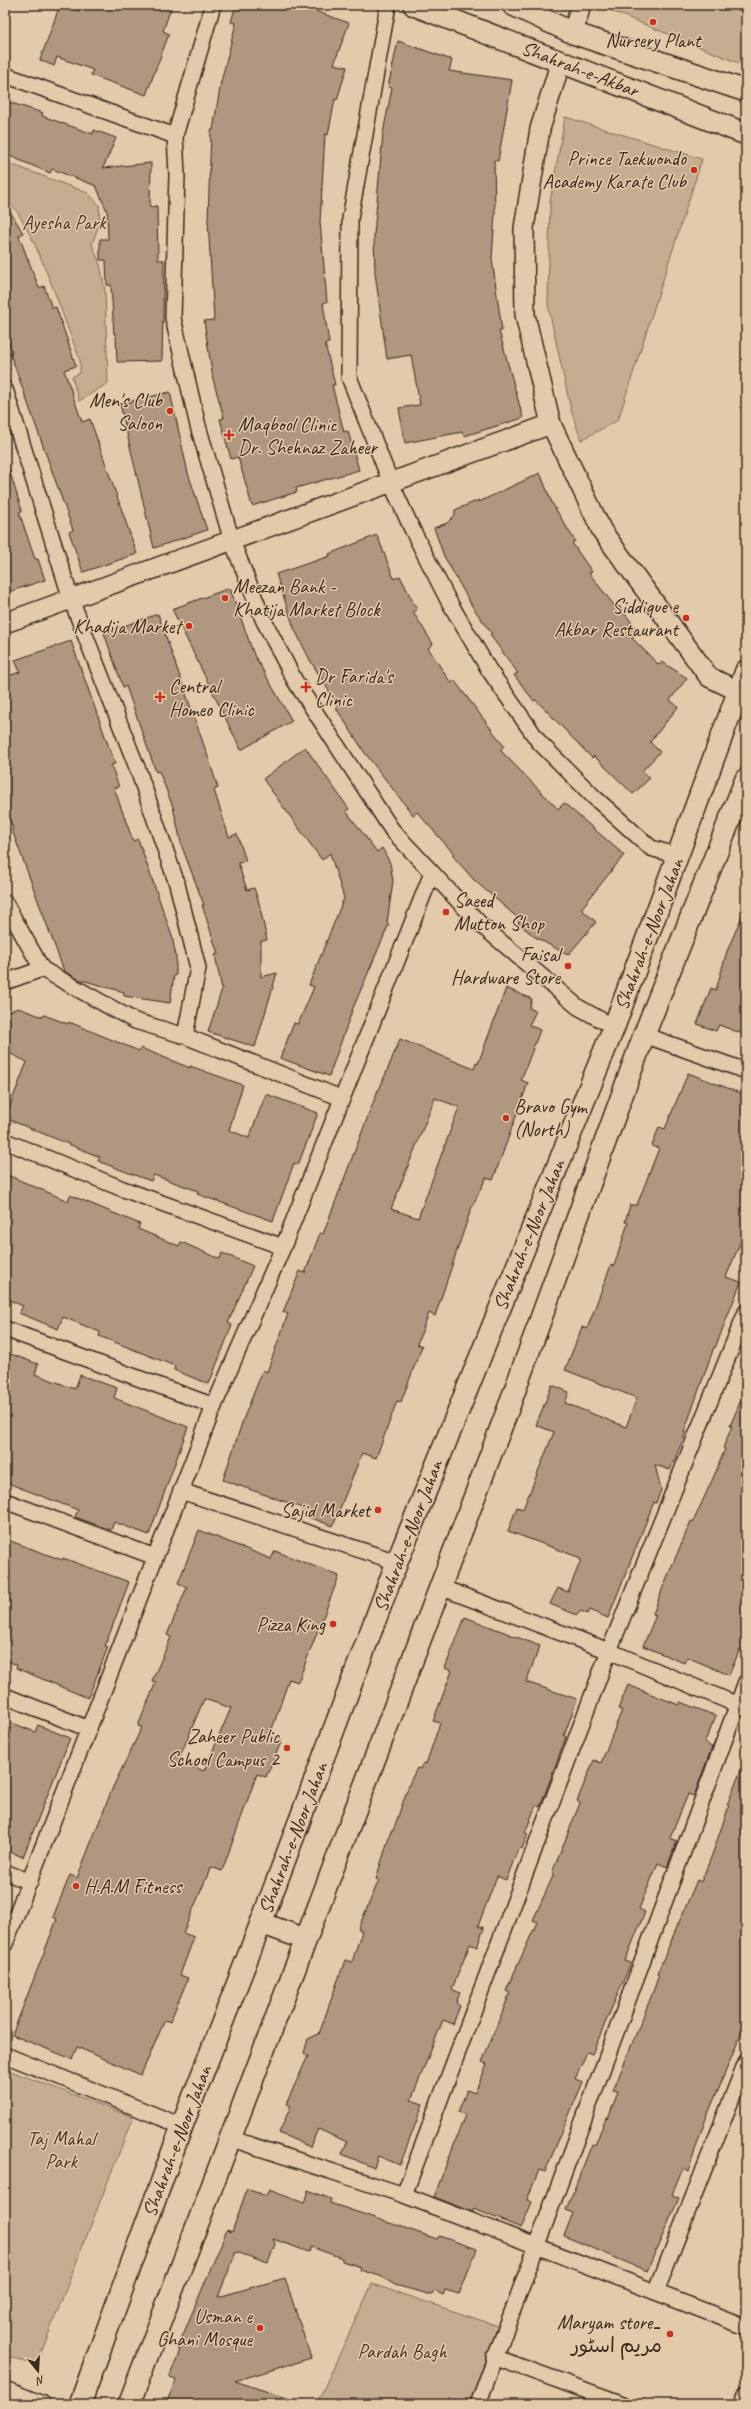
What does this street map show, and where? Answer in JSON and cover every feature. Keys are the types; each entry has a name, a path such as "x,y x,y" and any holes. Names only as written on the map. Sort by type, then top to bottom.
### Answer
{"main road":[{"name":"Shahrah-e-Akbar","path":"414,5 746,134"},
{"name":"Shahrah-e-Akbar","path":"513,5 573,34 746,91"},
{"name":"Shahrah-e-Noor Jahan","path":"80,2404 182,2126 261,1923 397,1562 614,1027 746,671"},
{"name":"Shahrah-e-Noor Jahan","path":"129,2404 508,1408 644,1035 746,779"},
{"path":"261,1923 305,1939"}],"street":[{"path":"213,5 175,136 177,174 173,318 198,426 232,541 263,619 294,681 392,830 481,925 578,1007 614,1027"},
{"path":"388,5 350,219 349,377 391,483 448,600 489,670 539,742 594,797 651,848 678,856"},
{"path":"573,34 581,5"},
{"path":"560,61 540,129 524,228 525,315 551,424 602,531 709,677 738,690"},
{"path":"5,75 175,136"},
{"path":"5,389 71,599 138,770 178,884 198,968 185,1036"},
{"path":"5,622 232,541 551,424"},
{"path":"5,1944 214,1406 283,1247 341,1098 432,873"},
{"path":"5,903 42,969 135,1021 185,1036 341,1098"},
{"path":"5,982 42,969"},
{"path":"644,1035 746,1072"},
{"path":"5,1141 124,1189 283,1247"},
{"path":"404,2195 609,1651 746,1312"},
{"path":"5,1329 214,1406"},
{"path":"181,1491 397,1562"},
{"path":"5,1501 155,1557"},
{"path":"440,1587 609,1651 742,1706"},
{"path":"478,2404 494,2357 742,1706 746,1682"},
{"path":"5,1696 89,1729"},
{"path":"5,1872 30,1882"},
{"path":"5,2056 182,2126"},
{"path":"656,2292 746,2062"},
{"path":"229,2138 404,2195 746,2327"},
{"path":"494,2357 623,2404"},
{"path":"5,2389 43,2404"},
{"path":"742,2404 746,2393"}],"green space":[{"path":"597,5 746,5 746,66"},
{"path":"565,117 702,159 618,420 581,440 571,410 548,305 550,202"},
{"name":"Ayesha Park","path":"5,162 88,193 99,205 100,222 92,244 100,264 105,291 108,383 79,401 72,377 80,373 80,360 36,248 15,209 5,199"},
{"name":"Taj Mahal Park","path":"5,2069 133,2117 36,2366 5,2355"},
{"name":"Pardah Bagh","path":"372,2284 510,2330 480,2404 317,2403"}],"building":[{"path":"60,5 79,11 80,5 172,5 163,31 169,34 146,95 91,75 93,70 57,57 54,66 40,60"},
{"path":"236,5 298,5 349,23 334,64 347,67 337,100 335,99 328,135 325,134 320,222 327,302 323,303 329,343 325,344 335,385 332,385 344,432 348,431 359,470 296,488 297,492 252,506 238,457 231,459 220,419 224,418 213,379 204,321 214,320 208,221 211,130 213,130 221,82 236,23 231,22"},
{"path":"398,41 452,60 449,71 512,80 498,161 494,160 495,212 492,259 502,331 499,331 523,418 464,436 462,432 405,443 399,408 420,405 411,355 387,359 375,273 374,235 383,133 392,88 388,87"},
{"path":"5,101 43,113 42,116 93,134 94,130 116,138 103,168 151,163 150,207 157,206 158,260 164,260 162,361 117,362 111,285 107,285 106,260 100,260 100,239 108,239 107,211 96,186 52,169 50,173 5,154"},
{"path":"5,203 23,233 19,236 39,288 44,286 52,308 56,307 76,366 64,370 82,422 90,419 137,554 83,572 69,532 73,530 10,353 12,352 5,331"},
{"path":"170,392 188,473 207,530 154,548 120,404"},
{"path":"8,466 22,511 19,512 35,559 38,559 45,580 5,593 5,467"},
{"path":"540,473 552,503 575,541 572,543 592,572 589,573 617,609 619,606 639,632 632,638 659,665 662,662 687,678 670,700 678,707 650,742 660,752 642,771 650,778 633,794 594,756 592,758 536,700 534,701 514,675 518,673 490,635 492,634 472,606 444,556 434,528 447,523 455,515 455,510 479,500 479,502"},
{"path":"377,535 394,579 400,576 417,610 413,612 433,644 428,648 451,683 454,680 504,746 500,750 558,809 564,803 624,855 581,909 596,922 568,955 535,937 518,923 520,920 474,880 452,855 454,854 417,812 413,815 365,753 336,708 338,706 310,660 294,628 276,574 330,556 329,554"},
{"path":"230,588 254,655 292,721 241,750 172,609"},
{"path":"158,614 218,788 214,790 229,837 237,834 246,861 238,863 247,890 254,888 259,903 267,940 261,941 261,977 277,973 255,1047 208,1032 222,989 215,955 218,954 202,905 204,905 182,847 173,807 159,771 156,772 126,686 123,687 104,633"},
{"path":"71,641 115,764 111,765 119,787 114,788 133,841 138,839 172,936 176,957 176,975 174,975 170,1003 124,996 124,992 78,979 64,971 12,830 13,829 5,804 5,677 20,672 15,660"},
{"path":"305,747 349,809 346,811 377,852 382,848 390,863 393,881 387,923 389,924 353,1008 329,1076 280,1058 294,1023 298,1024 314,987 309,985 344,898 330,853 322,860 263,779"},
{"path":"746,907 746,1035 719,1025 716,1031 697,1024 711,988 716,990 727,951"},
{"path":"506,988 532,999 529,1008 536,1011 529,1025 540,1030 521,1080 528,1083 493,1180 486,1178 471,1209 435,1316 429,1313 417,1344 422,1346 401,1402 397,1401 376,1458 362,1453 333,1526 300,1514 303,1508 223,1480 243,1420 263,1370 267,1372 288,1314 283,1312 300,1271 305,1273 320,1233 323,1234 378,1090 400,1039 474,1069 476,1063 478,1064","holes":["435,1098 459,1107 418,1218 391,1209"]},
{"path":"18,1008 43,1017 44,1015 68,1024 69,1022 139,1051 141,1048 190,1068 190,1066 243,1085 229,1130 249,1138 266,1094 318,1113 298,1165 294,1163 273,1221 197,1194 198,1191 154,1175 151,1181 121,1170 98,1161 100,1157 5,1118 27,1062 5,1051 5,1013"},
{"path":"688,1073 746,1095 746,1229 726,1277 741,1282 715,1348 714,1347 684,1432 686,1433 670,1470 655,1465 661,1490 656,1503 654,1502 608,1618 590,1610 588,1614 581,1611 577,1615 550,1604 558,1588 568,1592 581,1560 578,1557 508,1531 517,1507 523,1509 554,1432 536,1425 552,1385 569,1392 565,1403 626,1427 637,1398 565,1370 582,1327 587,1329 611,1265 614,1266 628,1223 625,1222 630,1205 637,1205 659,1148 652,1146 659,1127 665,1129"},
{"path":"5,1174 68,1201 70,1195 140,1224 138,1229 179,1246 181,1242 220,1259 222,1253 253,1266 228,1323 232,1325 209,1384 174,1370 175,1366 99,1336 100,1332 63,1317 58,1329 19,1313 23,1306 5,1298"},
{"path":"5,1352 38,1364 35,1374 75,1389 80,1375 117,1388 114,1398 188,1427 149,1535 114,1522 111,1530 75,1517 78,1510 5,1482"},
{"path":"746,1388 746,1652 740,1649 729,1675 687,1657 684,1663 643,1646 656,1615 653,1614 663,1587 691,1521 693,1522 714,1476 725,1449 723,1448 732,1426 730,1426"},
{"path":"199,1530 271,1559 275,1551 339,1576 298,1682 289,1679 270,1735 282,1740 266,1777 257,1774 222,1871 211,1867 183,1933 194,1937 180,1975 188,1978 170,2022 165,2020 141,2075 77,2047 72,2059 12,2035 57,1919 53,1917 70,1875 77,1878 113,1787 142,1727 138,1726 156,1682 152,1681 171,1637 167,1635 187,1587 178,1583","holes":["204,1699 231,1708 204,1771 178,1761"]},
{"path":"5,1539 129,1582 105,1646 108,1647 88,1698 16,1668 17,1665 5,1660"},
{"path":"465,1617 540,1646 526,1682 577,1699 564,1736 566,1737 540,1807 536,1805 525,1833 528,1834 522,1849 519,1847 506,1880 497,1876 478,1926 484,1928 477,1947 470,1944 452,1989 460,1993 456,2003 460,2006 453,2024 443,2020 411,2100 423,2104 400,2165 378,2156 374,2168 342,2154 347,2142 318,2129 310,2147 279,2133 291,2106 286,2104 308,2056 304,2053 308,2039 319,2034 345,1960 352,1962 362,1931 358,1929 379,1880 376,1879 391,1831 393,1831 410,1782 417,1768 420,1769 423,1763 426,1764 440,1723 433,1721 452,1671 445,1668"},
{"path":"628,1685 679,1705 680,1702 716,1716 704,1743 712,1747 694,1796 688,1794 670,1838 677,1841 667,1867 658,1863 639,1909 645,1912 625,1961 631,1963 592,2054 587,2052 575,2079 583,2082 545,2172 539,2170 527,2200 532,2202 521,2228 474,2209 473,2212 434,2197 465,2115 458,2112 467,2090 475,2093 487,2064 482,2062 510,1993 506,1991 537,1922 533,1920 554,1874 552,1873 580,1803 577,1801 594,1760 601,1763 622,1710 618,1709"},
{"path":"5,1720 35,1732 38,1725 70,1738 23,1857 5,1850"},
{"path":"745,1760 746,2022 703,2126 688,2171 683,2168 672,2195 679,2198 647,2271 564,2236 573,2213 566,2210 592,2144 595,2145 606,2118 608,2119 618,2092 613,2091 651,1997 659,1975 657,1974 697,1880 701,1882 729,1806 727,1805"},
{"path":"247,2189 266,2196 269,2190 304,2203 308,2190 331,2199 330,2203 437,2239 439,2236 477,2249 459,2294 445,2290 443,2295 434,2291 432,2295 395,2285 380,2276 360,2270 361,2267 342,2261 342,2258 311,2247 309,2252 273,2239 275,2244 268,2263 236,2252 218,2297 285,2278 311,2358 235,2381 295,2401 294,2404 166,2404 176,2380 169,2378 180,2350 177,2349 227,2230 232,2232"}],"place":[{"name":"Nursery Plant","path":"653,22"},
{"name":"Prince Taekwondo Academy Karate Club","path":"694,170"},
{"name":"Men's Club Saloon","path":"170,411"},
{"name":"Maqbool Clinic Dr. Shehnaz Zaheer","path":"229,435"},
{"name":"Meezan Bank - Khatija Market Block","path":"225,598"},
{"name":"Siddique e Akbar Restaurant","path":"686,618"},
{"name":"Khadija Market","path":"189,626"},
{"name":"Dr Farida's Clinic","path":"306,687"},
{"name":"Central Homeo Clinic","path":"160,697"},
{"name":"Saeed Mutton Shop","path":"446,912"},
{"name":"Faisal Hardware Store","path":"568,966"},
{"name":"Bravo Gym (North)","path":"506,1118"},
{"name":"Sajid Market","path":"378,1510"},
{"name":"Pizza King","path":"333,1624"},
{"name":"Zaheer Public School Campus 2","path":"287,1748"},
{"name":"H.A.M Fitness","path":"76,1886"},
{"name":"Usman e Ghani Mosque","path":"260,2328"},
{"name":"Maryam store۔ مریم اسٹور","path":"670,2334"}]}
